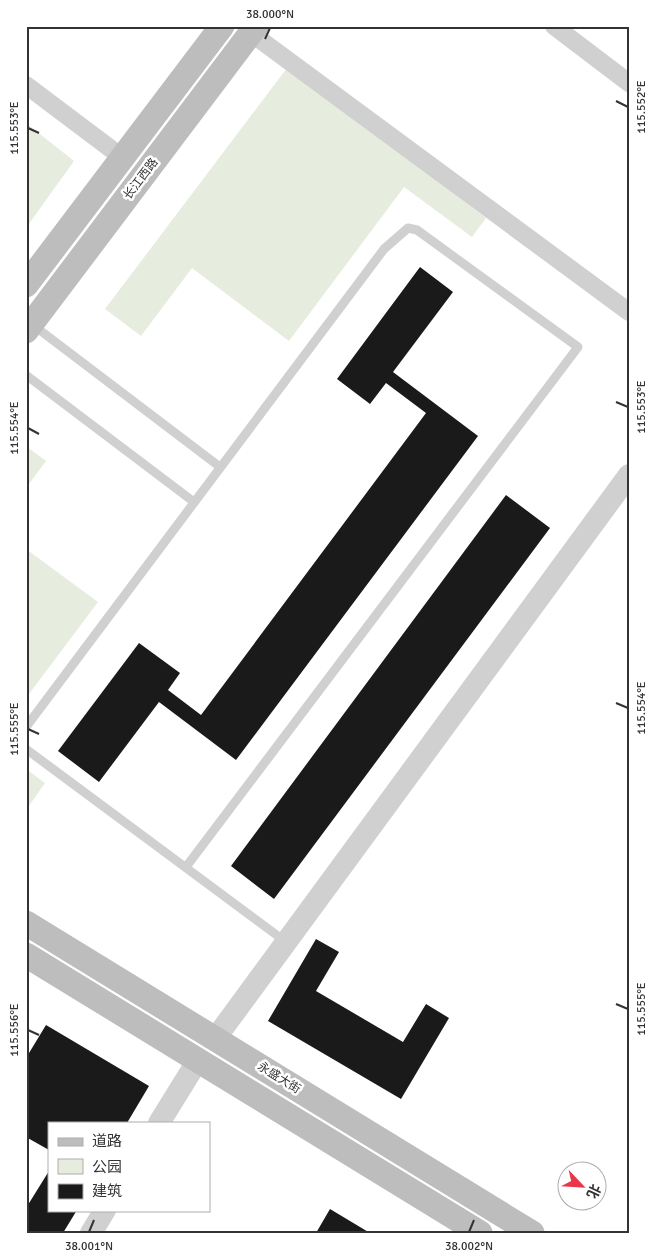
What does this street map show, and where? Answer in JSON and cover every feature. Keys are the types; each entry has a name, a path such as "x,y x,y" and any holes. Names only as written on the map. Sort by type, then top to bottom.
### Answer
{"main road":[{"path":"26,285 222,26"},
{"name":"长江西路","path":"29,328 254,30"},
{"name":"永盛大街","path":"26,923 532,1233"},
{"path":"26,954 480,1233"}],"street":[{"path":"554,26 629,83"},
{"path":"254,30 629,312"},
{"path":"26,85 123,158"},
{"path":"215,1039 629,475"},
{"path":"160,1122 198,1060"},
{"path":"91,1233 104,1212"}],"lane":[{"path":"26,727 384,249 408,228 417,230 578,347 186,867"},
{"path":"29,328 220,467"},
{"path":"26,375 194,502"},
{"path":"26,749 286,942"}],"green space":[{"path":"287,68 486,218 472,237 404,187 289,341 192,268 141,336 105,309"},
{"path":"26,123 74,161 26,228"},
{"path":"26,446 46,461 26,488"},
{"path":"26,549 98,602 26,698"},
{"path":"26,769 45,783 26,810"}],"building":[{"path":"420,267 453,292 393,372 478,436 236,760 159,702 99,782 58,751 139,643 180,673 168,690 201,715 426,413 386,383 370,404 337,379"},
{"path":"506,495 550,528 274,899 231,866"},
{"path":"316,939 339,952 316,991 403,1042 426,1004 449,1018 401,1099 268,1021"},
{"path":"46,1025 149,1086 128,1122 48,1122 48,1149 26,1137 26,1058"},
{"path":"48,1173 48,1212 76,1212 63,1233 26,1233 26,1208"},
{"path":"330,1209 370,1233 316,1233"}]}
